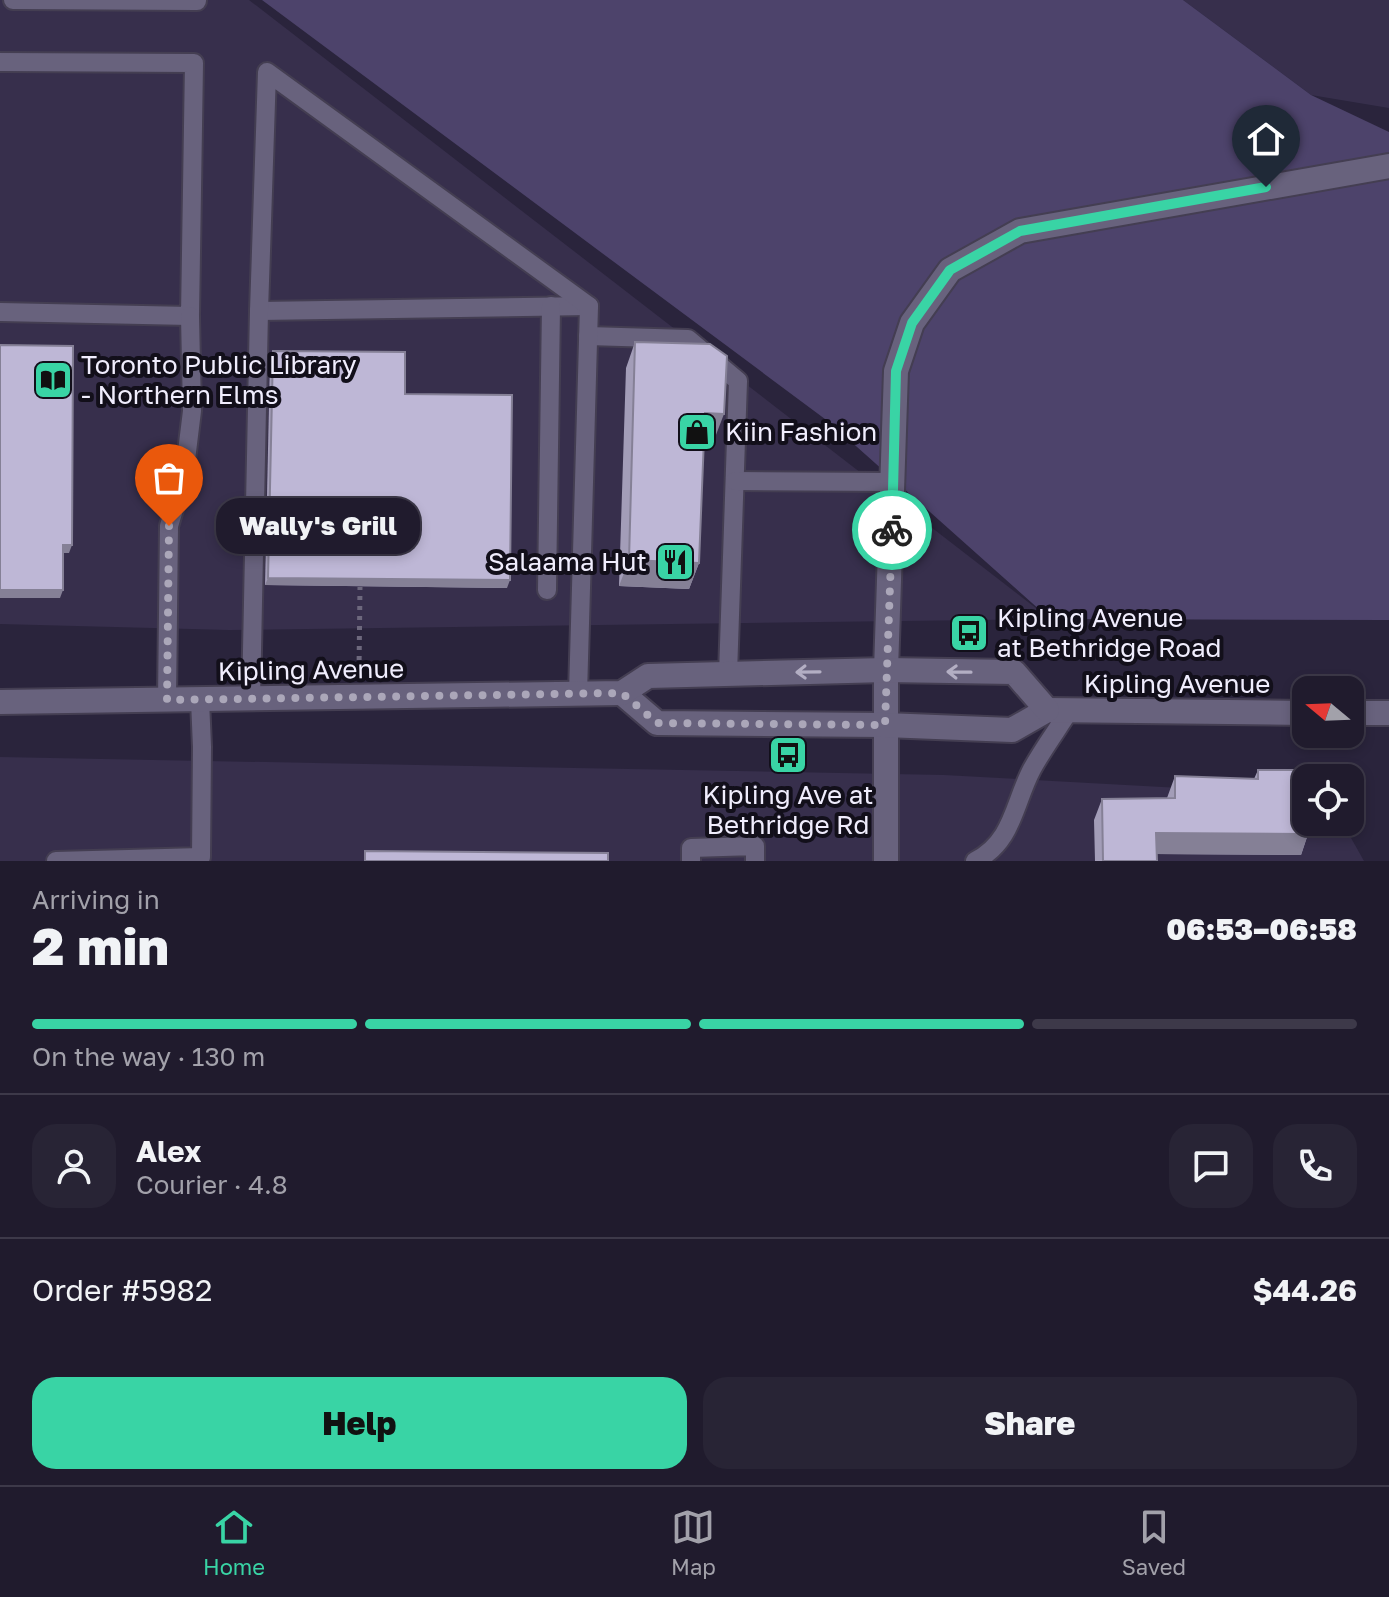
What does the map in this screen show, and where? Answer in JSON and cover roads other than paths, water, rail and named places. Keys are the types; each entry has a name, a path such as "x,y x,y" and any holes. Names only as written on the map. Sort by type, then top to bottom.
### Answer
{"main road":[{"path":"886,861 886,670 896,371 912,323 950,270 1020,231 1389,166"},
{"name":"Kipling Avenue","path":"0,702 622,693 648,676 886,670 1014,672 1058,711"},
{"name":"Kipling Avenue","path":"622,693 657,723 885,725 1012,730 1058,711 1292,713"},
{"path":"1364,713 1389,713"}],"lane":[{"path":"13,0 195,0"},
{"path":"0,62 194,63 190,316 192,411 184,476 169,526 167,700"},
{"path":"251,699 267,72 589,306"},
{"path":"547,590 551,306"},
{"path":"259,311 589,306"},
{"path":"578,694 589,306"},
{"path":"0,312 190,316"},
{"path":"588,336 688,339 738,381 728,674"},
{"path":"735,481 893,482"},
{"path":"56,861 201,857 200,700"},
{"path":"975,861 987,855 1004,838 1058,711"},
{"path":"691,861 691,848 755,846 755,861"}],"place":[{"name":"Toronto Public Library - Northern Elms","path":"53,380"},
{"name":"Kiin Fashion","path":"697,432"},
{"name":"Wally's Grill","path":"169,526"},
{"name":"Salaama Hut","path":"675,562"},
{"name":"Kipling Avenue at Bethridge Road","path":"969,633"},
{"name":"Kipling Ave at Bethridge Rd","path":"788,755"}]}
